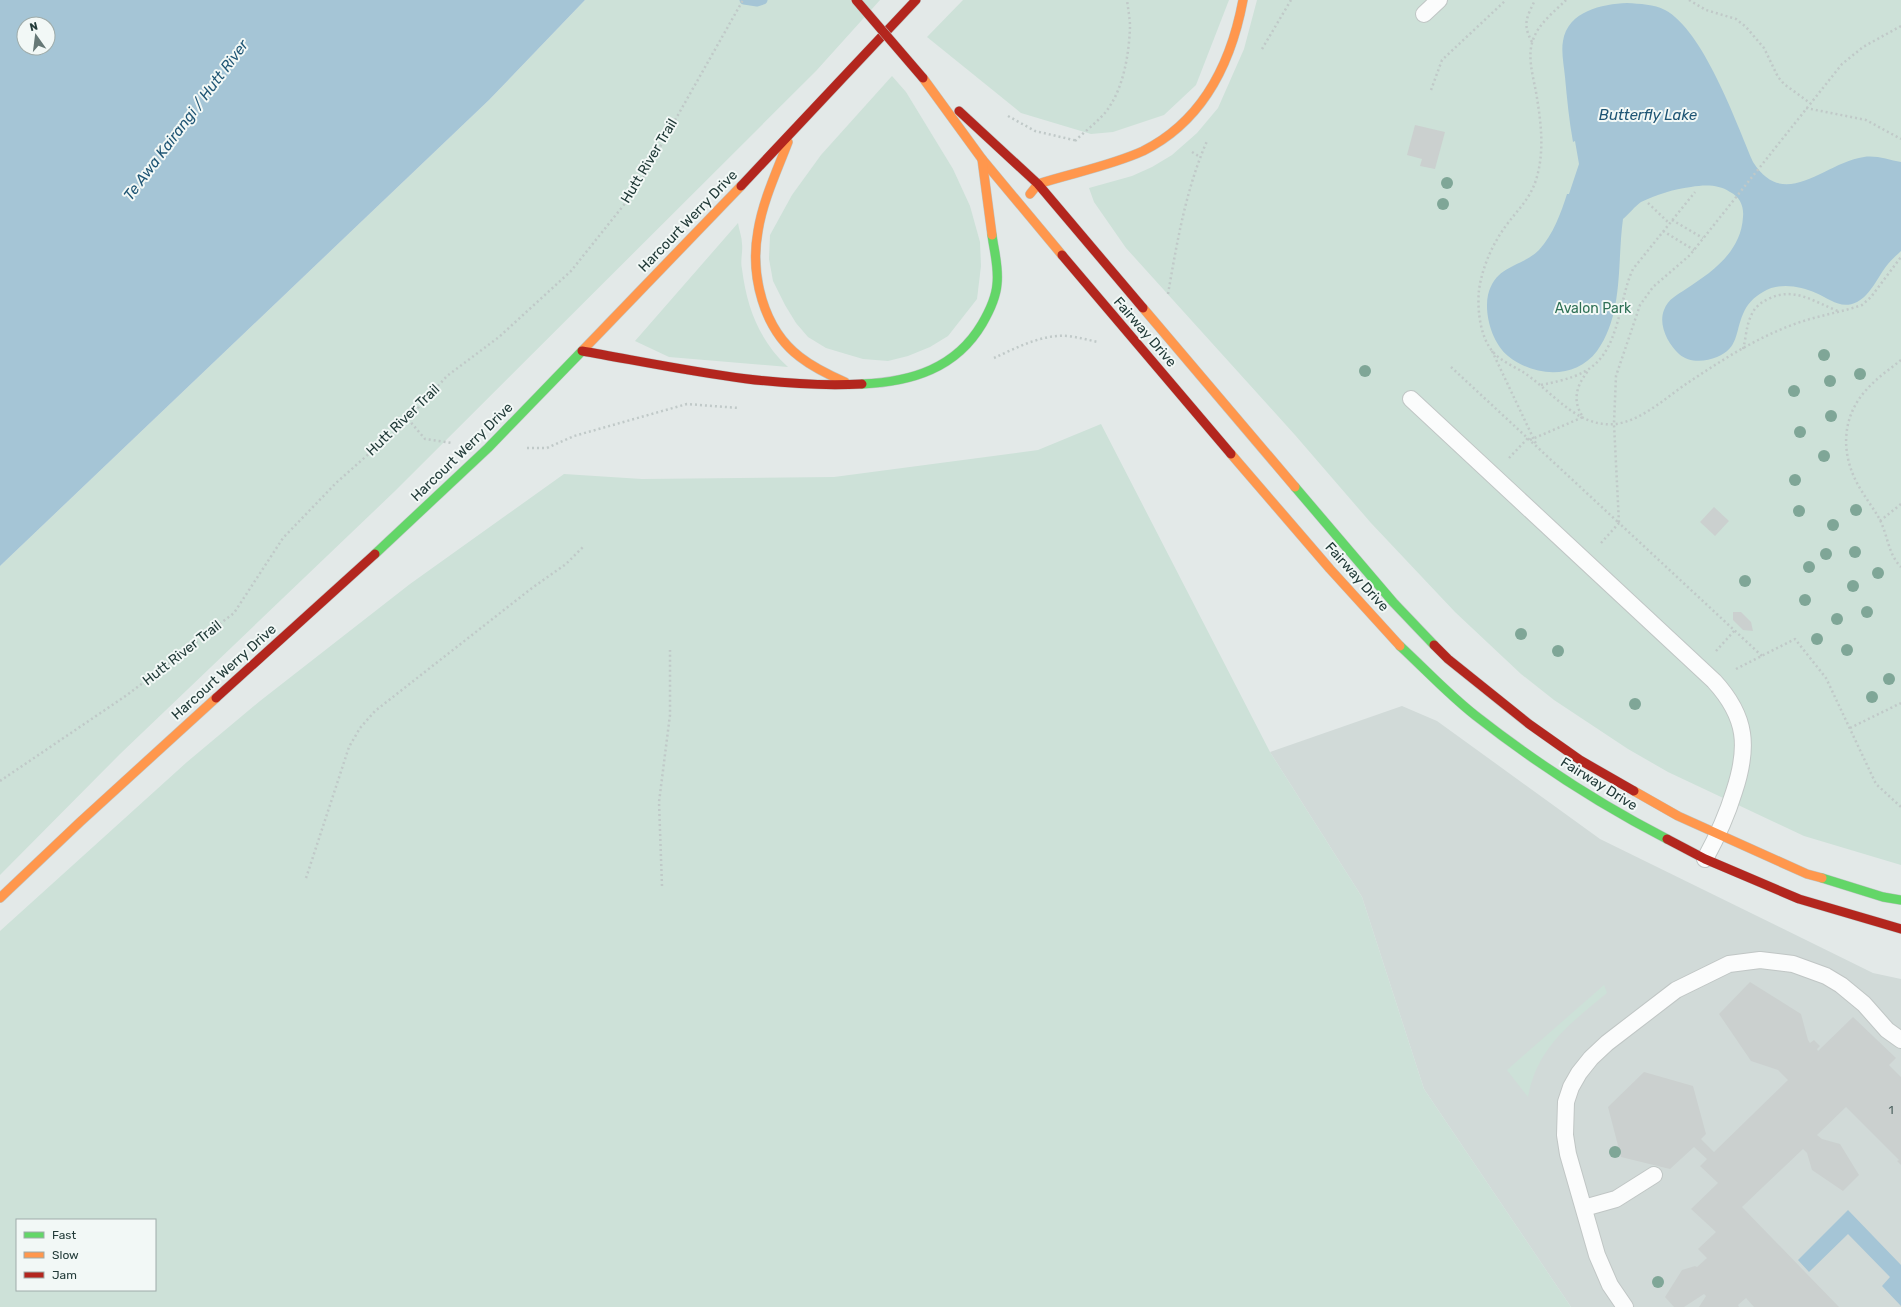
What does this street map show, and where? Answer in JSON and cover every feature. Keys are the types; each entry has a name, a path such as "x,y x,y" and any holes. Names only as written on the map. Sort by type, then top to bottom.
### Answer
{"main road":[{"name":"Fairway Drive","path":"856,0 923,78 982,159 1126,332 1330,568 1399,645 1436,680 1475,714 1562,779 1622,816 1705,859 1799,899 1901,929"},
{"name":"Harcourt Werry Drive","path":"0,898 80,822 410,522 488,448 791,134 916,0"},
{"path":"1029,215 1028,201 1030,192 1038,184 1142,150 1169,136 1186,122 1215,85 1226,63 1234,40 1243,0"},
{"name":"Fairway Drive","path":"923,78 1038,184 1392,602 1448,659 1529,724 1580,760 1678,816 1807,874 1883,897 1901,900"},
{"path":"791,134 762,212 756,243 757,272 762,300 772,327 787,346 806,363 826,375 852,385"},
{"path":"582,351 768,383 818,386 887,383 902,381 926,373 942,365 958,354 978,331 990,308 997,285 996,261 982,159"}],"lane":[{"path":"1424,14 1439,0"},
{"path":"1411,399 1720,688 1732,705 1739,720 1744,742 1744,757 1738,780 1719,834 1705,859"},
{"path":"1625,1307 1610,1285 1603,1269 1568,1154 1565,1135 1565,1108 1571,1087 1579,1073 1591,1058 1607,1043 1666,997 1698,978 1729,964 1760,960 1793,964 1826,976 1841,985 1864,1004 1887,1030 1901,1040"},
{"path":"1584,1208 1616,1199 1654,1176"}],"path":[{"name":"Hutt River Trail","path":"0,781 127,695 234,613 283,538 336,483 408,419 447,376 499,337 571,271 635,190 744,0"},
{"path":"1002,113 1035,131 1075,141 1104,114 1117,91 1126,63 1128,45 1130,26 1127,0"},
{"path":"1261,49 1291,0"},
{"path":"1431,90 1442,60 1506,0"},
{"path":"1532,42 1526,31 1526,21 1535,0"},
{"path":"1538,447 1492,351 1481,324 1478,305 1479,288 1484,267 1497,239 1526,202 1533,189 1541,158 1542,131 1532,69 1532,42 1536,31 1566,0"},
{"path":"1689,0 1706,10 1736,19 1746,26 1764,48 1778,77 1784,84 1810,103"},
{"path":"1619,523 1614,424 1618,368 1640,305 1653,287 1694,250 1810,103 1848,58 1863,47 1901,26"},
{"path":"1806,108 1866,120 1901,139"},
{"path":"1148,314 1167,300 1184,209 1200,157 1210,136"},
{"path":"1541,385 1575,377 1598,363 1610,345 1627,282 1633,269 1695,192"},
{"path":"1648,203 1669,224"},
{"path":"1672,220 1703,238"},
{"path":"1663,231 1694,250"},
{"path":"1492,351 1541,385 1573,412 1603,424 1614,424 1630,420 1647,411 1716,365 1791,325 1853,308 1868,301 1901,258"},
{"path":"1743,350 1751,316 1762,302 1774,296 1799,294 1839,312"},
{"path":"988,360 1031,342 1049,337 1067,336 1110,343 1126,332"},
{"path":"1901,360 1869,387 1859,398 1847,423 1846,438 1848,461 1856,481 1880,521 1892,557 1901,567"},
{"path":"1451,367 1762,656 1795,639 1826,678 1876,784 1901,807"},
{"path":"1583,417 1578,410 1577,394 1580,381 1590,369"},
{"path":"408,419 425,439 488,448 547,448 574,436 687,404 744,408"},
{"path":"1530,440 1583,417"},
{"path":"1880,521 1901,504"},
{"path":"306,878 349,747 360,728 375,711 532,588 566,564 583,547"},
{"path":"662,886 659,802 670,715 670,650"},
{"path":"1850,728 1901,703"}],"shaded area":[{"path":"1402,706 1437,721 1600,839 1873,973 1901,979 1901,1307 1571,1307 1424,1089 1362,897 1270,752"}],"green space":[{"path":"585,0 880,0 816,71 395,491 120,754 0,875 0,566 489,100"},
{"path":"963,0 1229,0 1196,85 1164,115 1113,132 1091,134 1021,113 927,37"},
{"name":"Avalon Park","path":"1257,0 1901,0 1901,865 1804,836 1668,772 1628,749 1554,700 1521,674 1455,612 1371,523 1295,435 1126,248 1094,202 1089,188 1132,176 1152,167 1172,155 1197,133 1218,108 1244,49"},
{"path":"892,76 906,92 953,169 970,206 980,242 981,266 977,299 948,336 930,347 908,356 888,361 863,359 826,348 808,337 796,323 773,281 769,259 770,235 792,195 821,155"},
{"path":"738,223 742,241 741,266 751,310 769,346 788,367 669,357 635,341"},
{"path":"1101,424 1270,752 1362,897 1424,1089 1571,1307 0,1307 0,931 187,762 260,701 410,584 564,474 642,479 834,477 1038,450"},
{"path":"1604,985 1607,993 1569,1026 1547,1050 1539,1064 1528,1097 1507,1070"}],"water":[{"name":"Te Awa Kairangi / Hutt River","path":"0,0 585,0 489,100 0,566"},
{"name":"Butterfly Lake","path":"1627,3 1652,5 1665,10 1679,21 1692,37 1705,56 1717,78 1753,162 1765,176 1778,183 1791,184 1805,180 1849,161 1864,157 1878,157 1901,162 1901,251 1888,264 1874,285 1862,299 1846,305 1836,303 1803,288 1783,286 1769,289 1749,304 1740,321 1733,344 1724,353 1712,359 1702,361 1683,357 1671,345 1665,334 1662,322 1664,310 1673,298 1706,276 1724,260 1737,241 1743,217 1741,202 1733,194 1716,186 1696,186 1678,189 1641,202 1623,219 1618,287 1612,321 1606,336 1597,351 1588,360 1577,367 1566,371 1542,371 1518,363 1502,350 1490,328 1488,319 1487,303 1492,285 1497,277 1503,272 1532,256 1544,244 1556,224 1567,194 1569,194 1579,164 1575,141 1573,142 1568,110 1563,59 1562,45 1566,31 1579,16 1588,11 1607,5"},
{"path":"1848,1210 1901,1265 1901,1306 1882,1286 1890,1277 1848,1234 1809,1272 1798,1260"}],"building":[{"path":"1415,125 1445,132 1435,169 1420,166 1422,159 1407,155"},
{"path":"1714,507 1729,521 1715,536 1700,522"},
{"path":"1733,612 1741,612 1751,622 1753,631 1743,630 1733,620"},
{"path":"1750,982 1801,1014 1808,1040 1810,1043 1814,1040 1820,1046 1817,1049 1818,1051 1853,1017 1896,1058 1889,1065 1901,1077 1901,1165 1897,1161 1899,1160 1846,1107 1817,1135 1822,1139 1840,1144 1859,1175 1843,1191 1812,1170 1807,1153 1803,1149 1742,1207 1839,1307 1754,1307 1746,1298 1738,1305 1739,1307 1699,1307 1706,1296 1704,1294 1684,1307 1674,1307 1665,1297 1682,1270 1695,1266 1697,1267 1707,1258 1698,1249 1716,1232 1691,1209 1718,1183 1700,1166 1707,1159 1694,1147 1670,1169 1621,1157 1608,1107 1644,1072 1693,1086 1706,1134 1701,1139 1714,1152 1788,1080 1778,1070 1751,1061 1719,1014"}],"waterway":[{"path":"744,0 757,2 763,0"}],"traffic: fast":[{"path":"862,384 898,380 931,370 946,362 959,352 971,339 982,324 994,300 997,271 992,235"},
{"path":"375,554 488,448 583,350"},
{"path":"1295,487 1393,602 1434,645"},
{"path":"1400,646 1466,708 1522,750 1568,782 1617,812 1667,839"},
{"path":"1822,878 1883,897 1901,900"}],"traffic: slow":[{"path":"1030,194 1038,184 1104,165 1143,151 1164,139 1182,124 1198,107 1222,68 1238,24 1243,0"},
{"path":"923,78 982,159 1062,255"},
{"path":"788,142 763,208 758,231 756,265 762,300 768,316 777,332 787,345 811,365 845,382"},
{"path":"982,159 992,235"},
{"path":"583,350 741,186"},
{"path":"1143,308 1295,487"},
{"path":"1231,454 1330,569 1400,646"},
{"path":"0,898 80,822 216,698"},
{"path":"1634,791 1678,816 1807,874 1822,878"}],"traffic: jam":[{"path":"856,0 923,78"},
{"path":"741,186 916,0"},
{"path":"959,111 1038,184 1143,308"},
{"path":"1062,255 1231,454"},
{"path":"582,351 686,370 756,380 827,385 862,384"},
{"path":"216,698 375,554"},
{"path":"1434,645 1448,659 1529,724 1580,760 1634,791"},
{"path":"1667,839 1705,859 1799,899 1901,929"}]}
